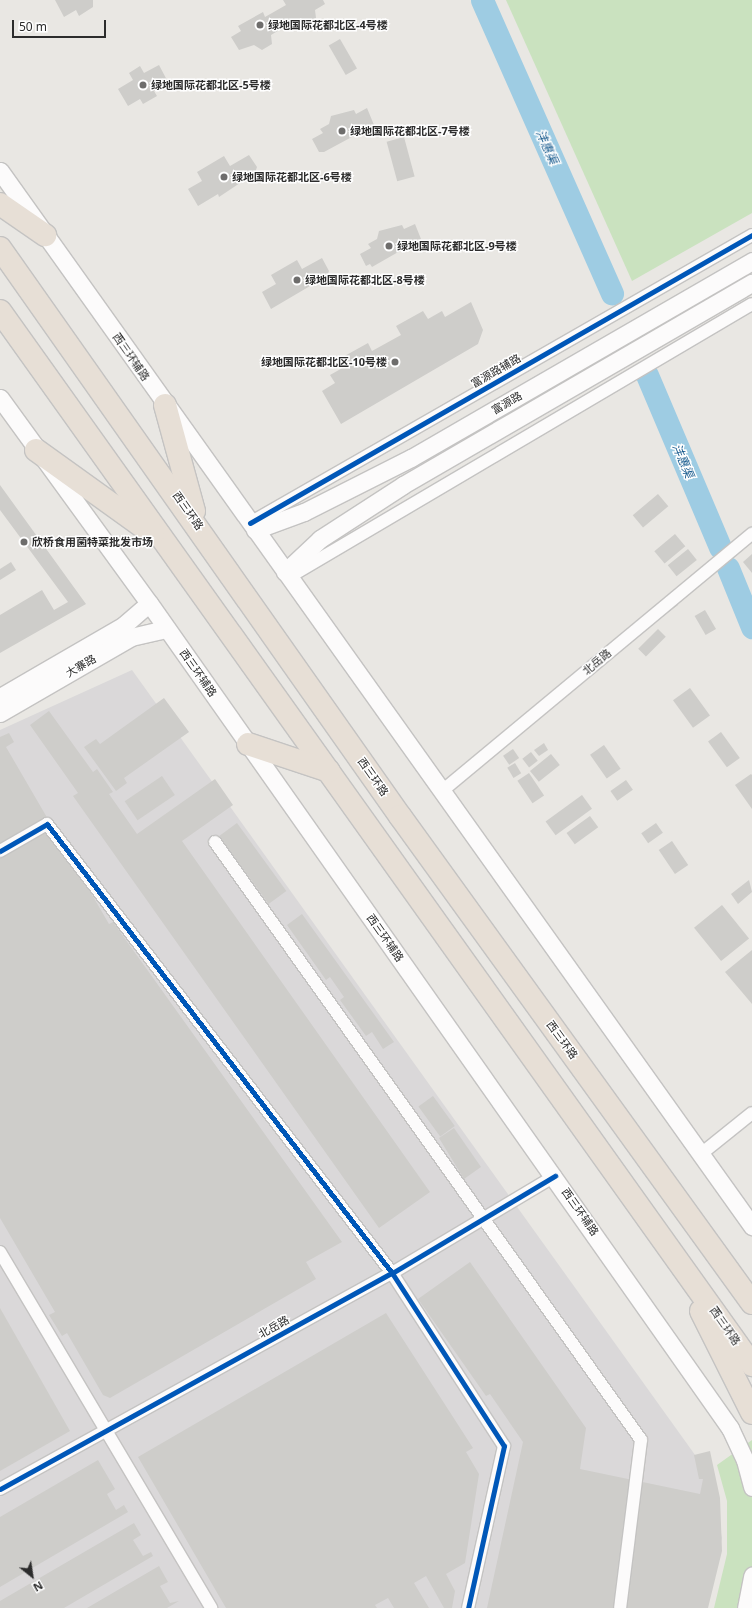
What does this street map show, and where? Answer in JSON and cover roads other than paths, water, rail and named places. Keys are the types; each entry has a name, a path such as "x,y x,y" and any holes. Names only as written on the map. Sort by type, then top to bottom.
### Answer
{"highway":[{"path":"0,204 45,235"},
{"name":"西三环路","path":"0,248 197,524 400,816 752,1303"},
{"name":"西三环路","path":"0,311 752,1365"},
{"path":"165,404 197,524"},
{"path":"36,450 168,545"},
{"path":"248,744 329,771"},
{"path":"668,1246 752,1414"},
{"path":"728,1269 752,1293"}],"main road":[{"name":"西三环辅路","path":"0,171 752,1226"},
{"name":"富源路","path":"253,527 304,512 412,458 752,261"},
{"name":"富源路","path":"287,575 320,538 403,485 752,283"},
{"name":"西三环辅路","path":"0,398 36,450 148,603 555,1176 730,1428 745,1460 752,1487"},
{"name":"大寨路","path":"0,697 124,625 148,603"},
{"name":"大寨路","path":"0,713 131,637 166,629"},
{"path":"746,1608 752,1576"}],"street":[{"name":"富源路辅路","path":"253,527 752,235"},
{"path":"287,575 752,304"},
{"name":"北岳路","path":"442,791 752,534"},
{"path":"0,851 47,824 392,1273 504,1446 468,1608"},
{"path":"215,842 641,1440 620,1608"},
{"path":"701,1154 752,1113"},
{"name":"北岳路","path":"0,1489 392,1273 555,1176"},
{"path":"0,1252 107,1430 211,1608"}],"waterway":[{"name":"沣惠渠","path":"482,0 612,294"},
{"name":"沣惠渠","path":"647,375 720,547"},
{"name":"沣惠渠","path":"728,568 752,627"}],"place":[{"name":"绿地国际花都北区-4号楼","path":"260,25"},
{"name":"绿地国际花都北区-5号楼","path":"143,85"},
{"name":"绿地国际花都北区-7号楼","path":"342,131"},
{"name":"绿地国际花都北区-6号楼","path":"224,177"},
{"name":"绿地国际花都北区-9号楼","path":"389,246"},
{"name":"绿地国际花都北区-8号楼","path":"297,280"},
{"name":"绿地国际花都北区-10号楼","path":"395,362"},
{"name":"欣桥食用菌特菜批发市场","path":"24,542"}]}
